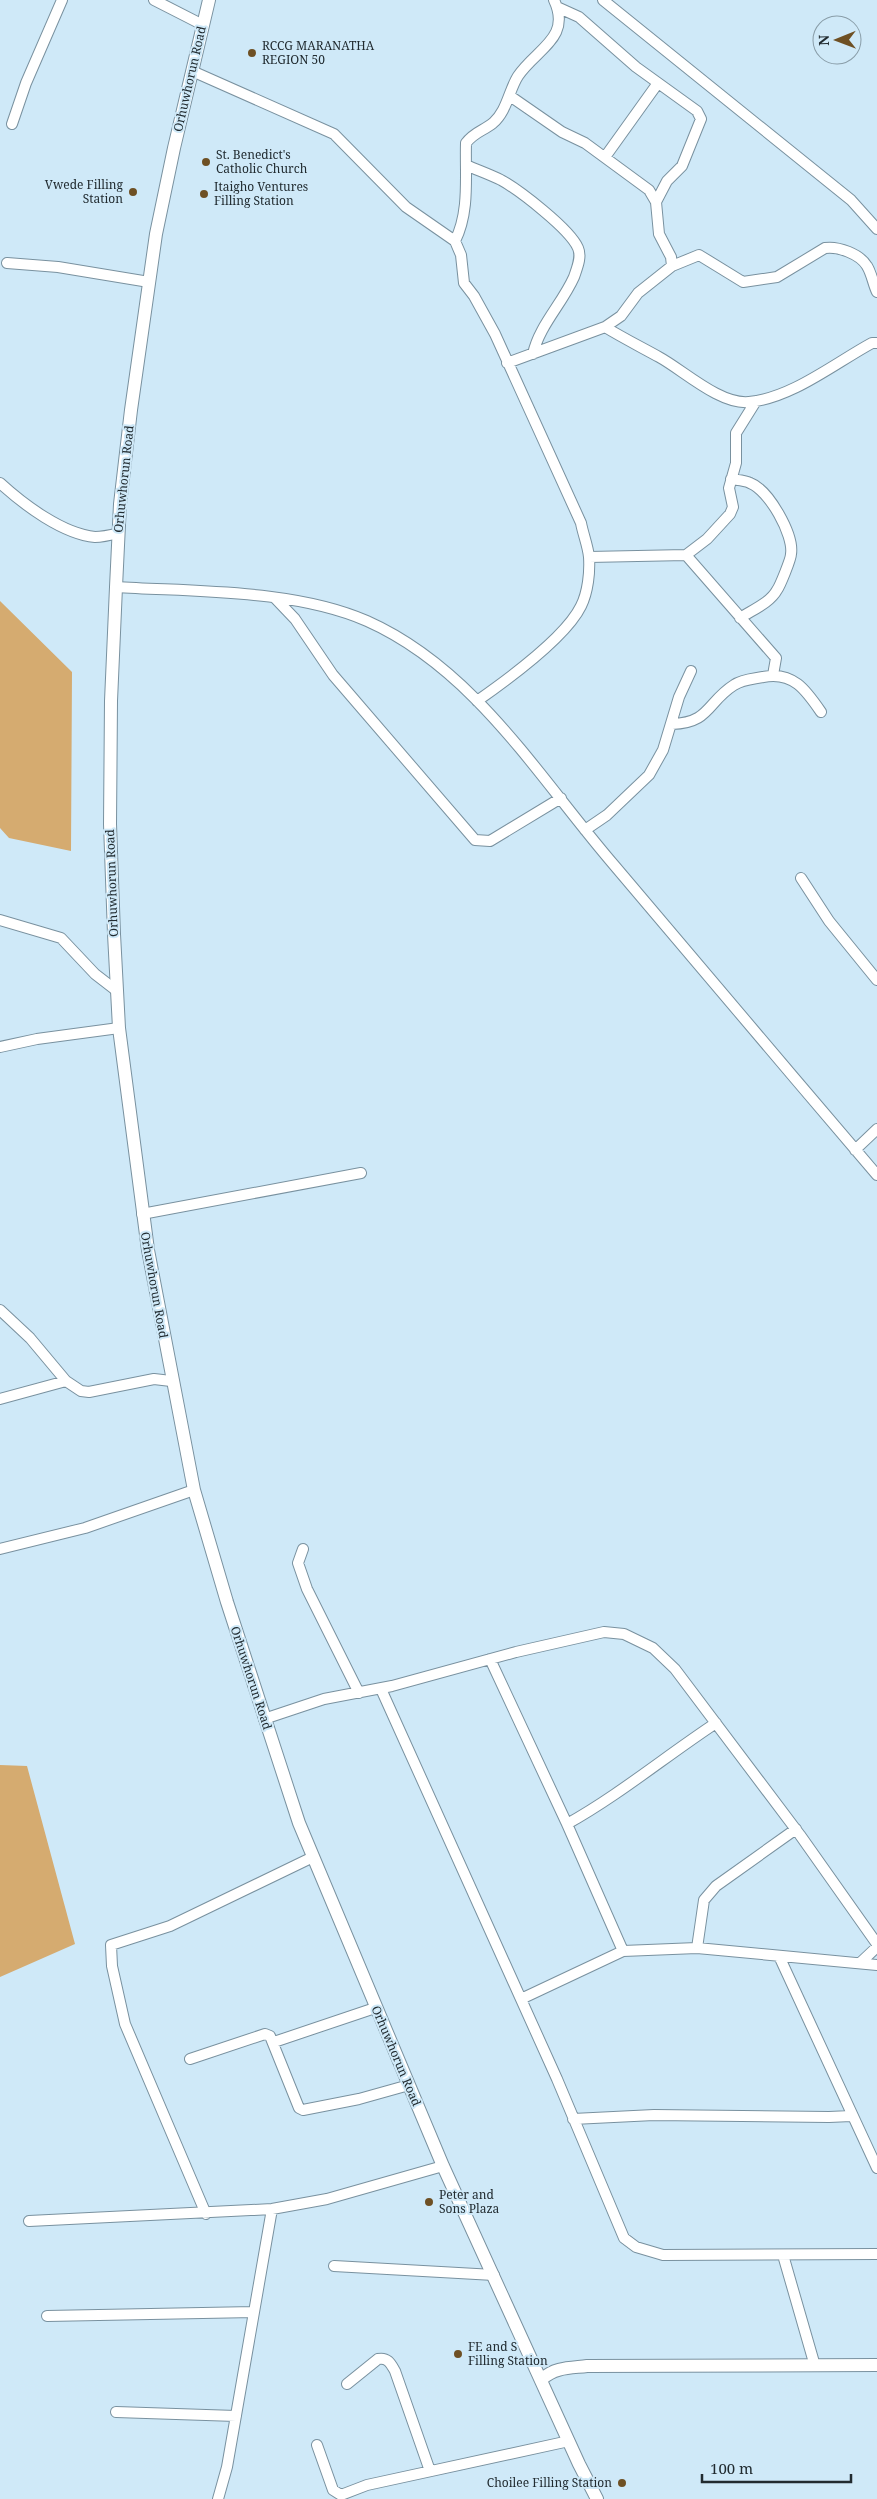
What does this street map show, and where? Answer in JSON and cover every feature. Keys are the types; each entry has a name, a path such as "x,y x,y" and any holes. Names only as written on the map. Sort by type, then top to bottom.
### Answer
{"street":[{"path":"12,124 26,83 62,0"},
{"path":"154,0 203,25"},
{"name":"Orhuwhorun Road","path":"209,0 158,225 131,410 119,533 116,587 111,701 110,824 120,1028 142,1214 171,1381 194,1490 264,1719 299,1823 375,2008 443,2166 569,2441 598,2499"},
{"path":"603,0 851,200 877,229"},
{"path":"555,3 579,17 609,45 696,111 701,119 682,166 667,181 656,202"},
{"path":"454,241 463,223 465,211 466,143 472,134 493,123 510,96 518,76 543,50 559,25 561,16 555,3"},
{"path":"192,71 334,134 406,207 454,241 461,255 464,283 486,318 508,362 581,523 589,557 588,581 582,604 571,622 531,659 477,701"},
{"path":"605,157 658,83"},
{"path":"510,96 562,132 585,143 649,190 656,202 659,234 671,257 672,266"},
{"path":"466,165 502,180 570,235 579,249 579,262 574,277 562,301 535,342 533,354"},
{"path":"508,362 605,327 621,316 638,293 672,266 699,255 743,282 761,281 778,277 825,248 834,246 861,259 868,267 877,292"},
{"path":"7,263 58,266 149,282"},
{"path":"605,327 658,356 708,389 732,399 747,402 756,401 787,390 825,372 872,344 877,344"},
{"path":"589,557 686,555 707,539 730,514 733,507 729,488 736,463 736,433 756,401"},
{"path":"731,480 752,483 763,493 784,524 790,541 792,555 777,591 769,600 740,618"},
{"path":"0,483 22,504 82,534 97,537 119,533"},
{"path":"686,555 776,658 773,675"},
{"path":"116,587 276,598 326,607 366,621 400,638 436,662 477,701 561,798 585,830 694,957 772,1054 877,1176"},
{"path":"276,598 295,619 333,675 475,840 482,843 490,841 561,798"},
{"path":"585,830 607,816 649,774 663,750 679,698 691,671"},
{"path":"672,724 696,721 733,685 743,680 773,675 785,676 796,681 805,689 821,712"},
{"path":"801,878 829,921 877,980"},
{"path":"0,920 61,938 95,974 117,990"},
{"path":"0,1047 37,1039 120,1028"},
{"path":"855,1150 877,1129"},
{"path":"142,1214 361,1173"},
{"path":"0,1310 30,1338 66,1381 80,1391 89,1392 154,1379 171,1381"},
{"path":"0,1399 66,1381"},
{"path":"0,1550 85,1528 194,1490"},
{"path":"303,1549 298,1563 307,1589 359,1693"},
{"path":"264,1719 324,1699 381,1689 596,1634 624,1634 653,1648 675,1669 796,1829 877,1946 860,1963"},
{"path":"490,1660 567,1824 622,1951"},
{"path":"381,1689 520,1998 624,2238 636,2247 663,2255 877,2254"},
{"path":"567,1824 600,1806 656,1764 716,1723"},
{"path":"697,1948 704,1900 716,1886 796,1829"},
{"path":"206,2214 125,2024 112,1966 111,1945 170,1926 313,1857"},
{"path":"520,1998 622,1951 697,1948 877,1965"},
{"path":"779,1956 851,2116 877,2168"},
{"path":"274,2042 375,2008"},
{"path":"190,2059 264,2034 270,2036 299,2108 303,2110 409,2085"},
{"path":"572,2119 654,2115 851,2116"},
{"path":"29,2222 272,2209 327,2199 443,2166"},
{"path":"218,2499 227,2467 272,2209"},
{"path":"783,2255 815,2366"},
{"path":"334,2266 494,2275"},
{"path":"47,2316 254,2312"},
{"path":"347,2384 378,2359 383,2358 390,2361 430,2471"},
{"path":"542,2379 549,2372 587,2366 877,2365"},
{"path":"116,2412 236,2416"},
{"path":"317,2445 336,2494 341,2495 368,2485 569,2441"}],"shaded area":[{"path":"0,601 72,672 71,851 9,838 0,828"},
{"path":"0,1765 27,1766 75,1944 0,1977"}],"place":[{"name":"RCCG MARANATHA REGION 50","path":"252,53"},
{"name":"St. Benedict's Catholic Church","path":"206,162"},
{"name":"Vwede Filling Station","path":"133,192"},
{"name":"Itaigho Ventures Filling Station","path":"204,194"},
{"name":"Peter and Sons Plaza","path":"429,2202"},
{"name":"FE and S Filling Station","path":"458,2354"},
{"name":"Choilee Filling Station","path":"622,2483"}]}
